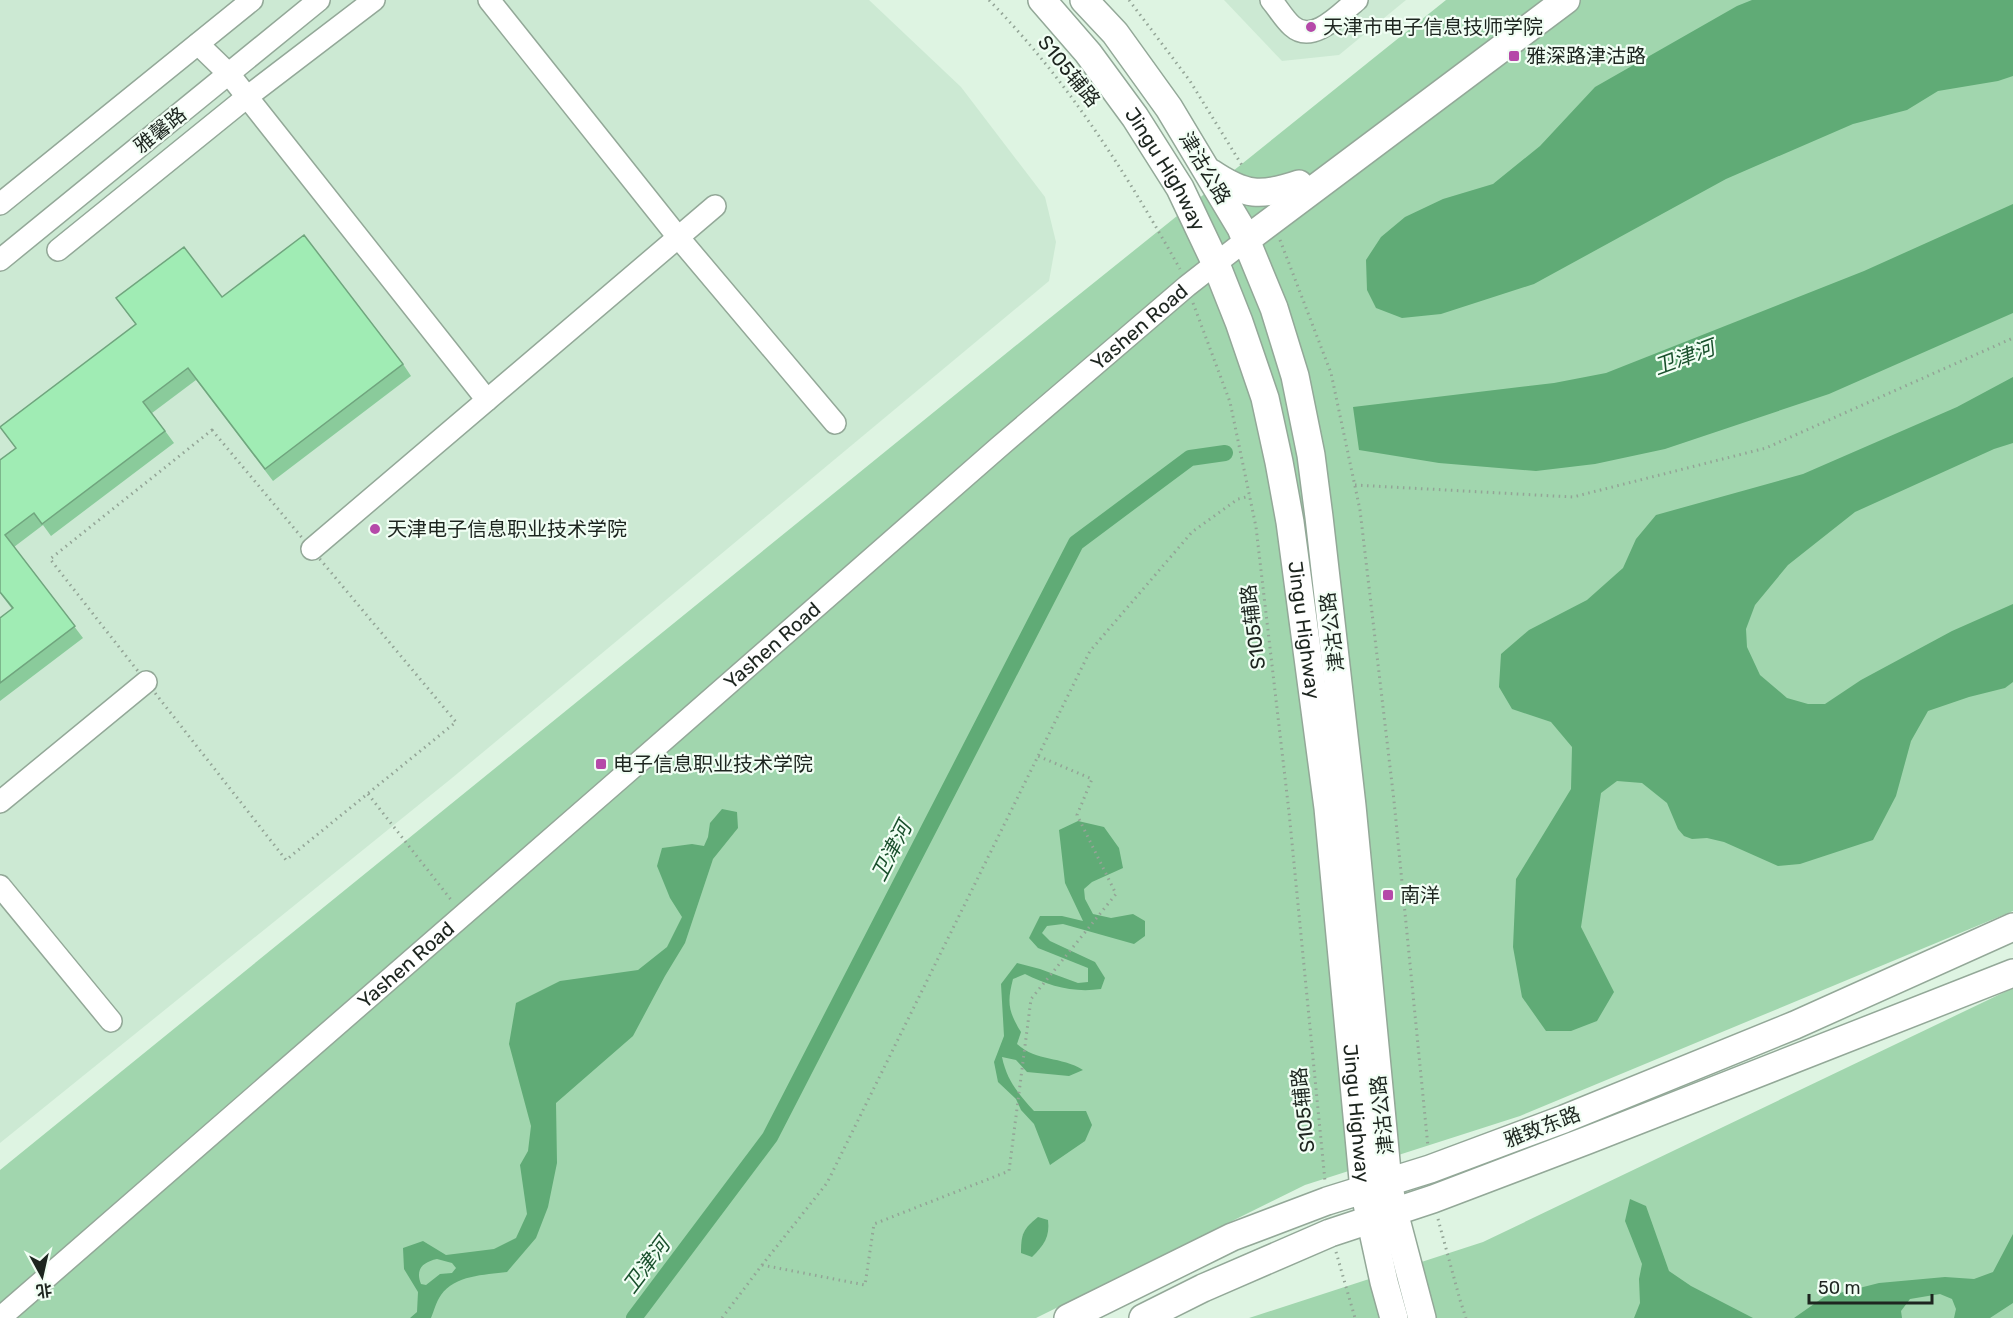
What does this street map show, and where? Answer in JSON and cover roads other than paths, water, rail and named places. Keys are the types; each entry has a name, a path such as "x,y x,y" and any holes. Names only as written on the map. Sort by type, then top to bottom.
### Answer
{"main road":[{"name":"Jingu Highway","path":"1042,0 1095,62 1135,117 1180,188 1214,257 1239,322 1264,398 1280,462 1290,522 1394,1318"},
{"name":"津沽公路","path":"1084,0 1115,33 1245,225 1295,376 1311,456 1352,806 1376,1186"},
{"name":"Yashen Road","path":"1297,194 1544,0"},
{"name":"Yashen Road","path":"1245,225 1297,194 1566,0"},
{"path":"1208,171 1241,191 1257,194 1297,194"},
{"path":"1180,188 1211,212 1245,225"},
{"name":"雅致东路","path":"1068,1318 1232,1237 1327,1201 1430,1169 1564,1119 1796,1025 2013,927"},
{"name":"雅致东路","path":"1143,1318 1203,1288 1330,1233 1588,1140 2013,972"},
{"path":"1382,1216 1422,1318"}],"street":[{"path":"3,196 252,0"},
{"name":"雅馨路","path":"0,260 319,0"},
{"path":"58,250 247,97 374,0"},
{"path":"489,0 678,237 835,423"},
{"path":"1271,0 1293,28 1308,32 1321,29 1357,0"},
{"path":"198,44 229,74 487,400"},
{"path":"312,549 715,206"},
{"name":"Yashen Road","path":"0,1300 1214,257 1245,225"},
{"name":"Yashen Road","path":"0,1318 623,777 1185,280"},
{"path":"0,802 146,682"},
{"path":"0,886 111,1021"}],"water":[{"path":"1752,0 2013,0 2013,76 1998,81 1938,91 1907,110 1853,124 1726,179 1534,284 1441,314 1402,318 1376,308 1367,290 1366,260 1381,237 1405,217 1443,199 1493,184 1540,146 1595,87 1737,6"},
{"path":"2013,204 2013,313 1829,394 1665,449 1595,464 1536,471 1439,463 1359,450 1353,407 1554,383 1606,373 1864,271"},
{"path":"2013,377 2013,443 1994,449 1855,512 1788,565 1755,605 1746,629 1747,647 1760,675 1787,698 1808,704 1825,704 1861,680 1952,631 2013,604 2013,682 2005,688 1928,711 1911,741 1896,796 1873,840 1800,864 1778,866 1724,842 1684,836 1678,829 1667,803 1642,783 1617,781 1601,793 1581,927 1614,992 1597,1021 1571,1031 1546,1031 1522,997 1513,947 1516,879 1571,789 1572,747 1551,722 1512,709 1499,687 1501,654 1529,630 1587,600 1623,568 1636,539 1656,515 1803,474 1957,407"},
{"path":"722,809 737,812 738,828 713,859 685,943 633,1036 556,1103 557,1163 548,1207 536,1238 507,1272 480,1275 454,1283 441,1295 431,1318 410,1318 417,1312 418,1292 404,1269 403,1248 423,1241 446,1255 494,1249 516,1238 527,1214 520,1165 528,1151 531,1126 509,1044 516,1003 560,981 638,970 667,947 682,917 670,898 657,866 662,848 692,844 704,846 710,823","holes":["437,1259 452,1263 456,1268 452,1273 440,1274 426,1285 421,1284 419,1274 424,1264"]},
{"path":"1078,821 1104,827 1119,848 1123,868 1092,882 1084,889 1085,899 1093,914 1111,918 1133,914 1145,921 1145,936 1134,944 1063,924 1047,926 1042,933 1050,941 1095,962 1105,978 1101,989 1062,988 1025,974 1013,979 1009,1000 1013,1018 1021,1032 1017,1044 1033,1054 1083,1070 1069,1076 1027,1072 1016,1060 1002,1057 1010,1080 1034,1111 1086,1111 1092,1125 1085,1141 1050,1165 1034,1124 1021,1110 1016,1099 998,1082 994,1062 1004,1036 1001,984 1017,963 1078,983 1088,982 1088,968 1038,948 1029,938 1040,916 1062,916 1083,921 1065,883 1059,830"},
{"path":"1630,1199 1646,1206 1669,1271 1691,1286 1753,1318 1634,1318 1640,1303 1639,1279 1642,1264 1625,1221"},
{"path":"1038,1217 1048,1220 1048,1231 1043,1245 1032,1257 1021,1253 1022,1241 1026,1229"},
{"path":"2013,1234 2013,1303 1990,1318 1954,1318 1956,1309 1952,1299 1940,1294 1910,1299 1901,1311 1902,1318 1794,1318 1824,1297 1879,1283 1945,1277 1974,1279 1993,1272"}],"waterway":[{"name":"卫津河","path":"634,1318 770,1137 1076,543 1190,458 1225,453"}],"place":[{"name":"天津市电子信息技师学院","path":"1311,27"},
{"name":"雅深路津沽路","path":"1514,56"},
{"name":"天津电子信息职业技术学院","path":"375,529"},
{"name":"电子信息职业技术学院","path":"601,764"},
{"name":"南洋","path":"1388,895"}]}
